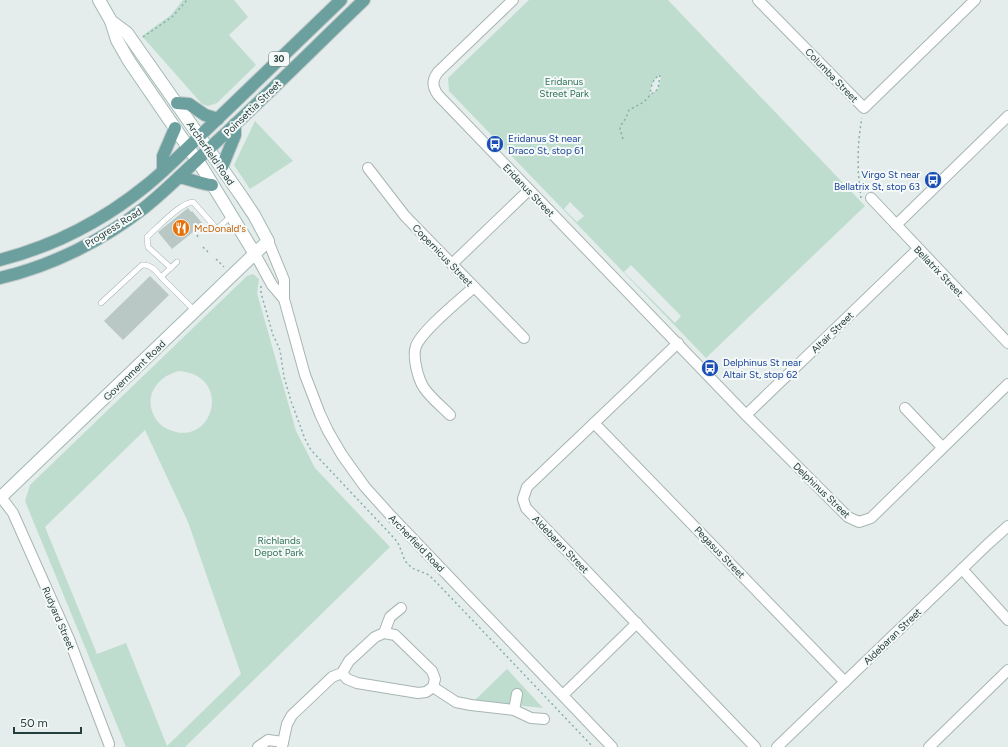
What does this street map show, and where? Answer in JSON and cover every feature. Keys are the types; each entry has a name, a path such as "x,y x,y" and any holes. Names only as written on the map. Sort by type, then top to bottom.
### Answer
{"main road":[{"name":"Poinsettia Street","path":"200,136 341,0"},
{"name":"Poinsettia Street","path":"209,148 364,0"},
{"path":"176,103 189,104 206,115 218,119"},
{"path":"222,167 236,135 235,124"},
{"path":"162,172 163,156 175,128"},
{"name":"Progress Road","path":"0,260 39,248 88,225 120,205 162,172 200,136"},
{"name":"Progress Road","path":"0,278 29,270 56,259 102,236 144,208 209,148"},
{"path":"179,177 191,179 200,184 212,185"}],"street":[{"name":"Archerfield Road","path":"99,0 111,21 117,40 129,61 188,147 232,216 272,284 284,299"},
{"name":"Eridanus Street","path":"513,0 438,72 435,76 433,86 438,95 678,343"},
{"name":"Columba Street","path":"758,0 864,108 975,0"},
{"name":"Archerfield Road","path":"111,21 127,33 135,44 222,167 254,215 268,241 284,280 284,299 312,395 328,431 342,455 365,487 392,517 612,747"},
{"path":"896,225 1008,116"},
{"name":"Copernicus Street","path":"368,168 404,216 524,338"},
{"path":"452,264 529,190"},
{"name":"Bellatrix Street","path":"871,198 1008,342"},
{"name":"Government Road","path":"0,497 268,241"},
{"name":"Altair Street","path":"746,415 918,249"},
{"path":"450,415 423,386 418,374 415,348 421,336 474,287"},
{"name":"Delphinus Street","path":"678,343 746,415 848,517 858,522 871,518 1008,384"},
{"name":"Aldebaran Street","path":"678,343 527,487 523,499 526,508 755,747"},
{"path":"905,408 942,447"},
{"name":"Pegasus Street","path":"594,423 845,682"},
{"name":"Rudyard Street","path":"0,497 6,502 13,512 69,639 109,744"},
{"name":"Aldebaran Street","path":"777,747 1008,526"},
{"path":"962,569 1008,620"},
{"path":"384,633 390,617 401,608"},
{"path":"563,695 637,624"},
{"path":"258,747 268,740 282,745 286,724 292,715 332,677 342,673 349,661 375,637 384,633 395,635 432,671 435,680 433,688 426,692 418,693 357,683 347,679 342,673"},
{"path":"929,747 1008,670"},
{"path":"433,688 456,702 514,710 531,718 544,719"},
{"path":"514,710 517,694"}],"lane":[{"path":"171,268 148,247 147,237 179,208 188,202 193,202 218,229 232,216"},
{"path":"162,277 177,262"},
{"path":"101,302 142,265 147,264 151,266 196,311"}],"path":[{"path":"135,44 172,17 187,0"},
{"path":"623,139 620,129 629,110 644,102 658,89 661,77 660,75 651,85 650,95"},
{"path":"864,108 859,132 858,175 861,198 866,202 871,198"},
{"path":"194,231 199,238"},
{"path":"203,247 208,252"},
{"path":"216,259 225,268"}],"green space":[{"path":"183,0 234,0 248,17 229,35 256,65 217,103 208,106 202,104 142,36 171,15"},
{"name":"Eridanus Street Park","path":"529,0 668,0 865,206 706,358 449,91 448,78","holes":["660,75 661,77 658,89 650,95 652,84","570,202 584,216 577,222 564,209","631,265 681,316 675,323 624,272"]},
{"path":"255,121 293,161 250,189 234,165"},
{"name":"Richlands Depot Park","path":"253,274 259,279 257,293 296,431 315,468 390,547 185,747 126,747 25,501 30,485 247,276","holes":["179,371 195,375 206,383 211,394 212,406 208,418 200,427 189,432 176,432 164,427 158,422 153,414 151,406 153,390 157,384 163,378","145,430 188,522 241,674 167,746 126,643 97,654 45,527"]},
{"path":"507,669 543,708 474,701"}],"building":[{"name":"McDonald's","path":"188,208 203,224 172,249 158,232"},
{"path":"150,276 169,295 123,340 104,321"}],"place":[{"name":"Eridanus St near Draco St, stop 61","path":"495,144"},
{"name":"Virgo St near Bellatrix St, stop 63","path":"933,180"},
{"name":"McDonald's","path":"181,228"},
{"name":"Delphinus St near Altair St, stop 62","path":"710,368"}]}
